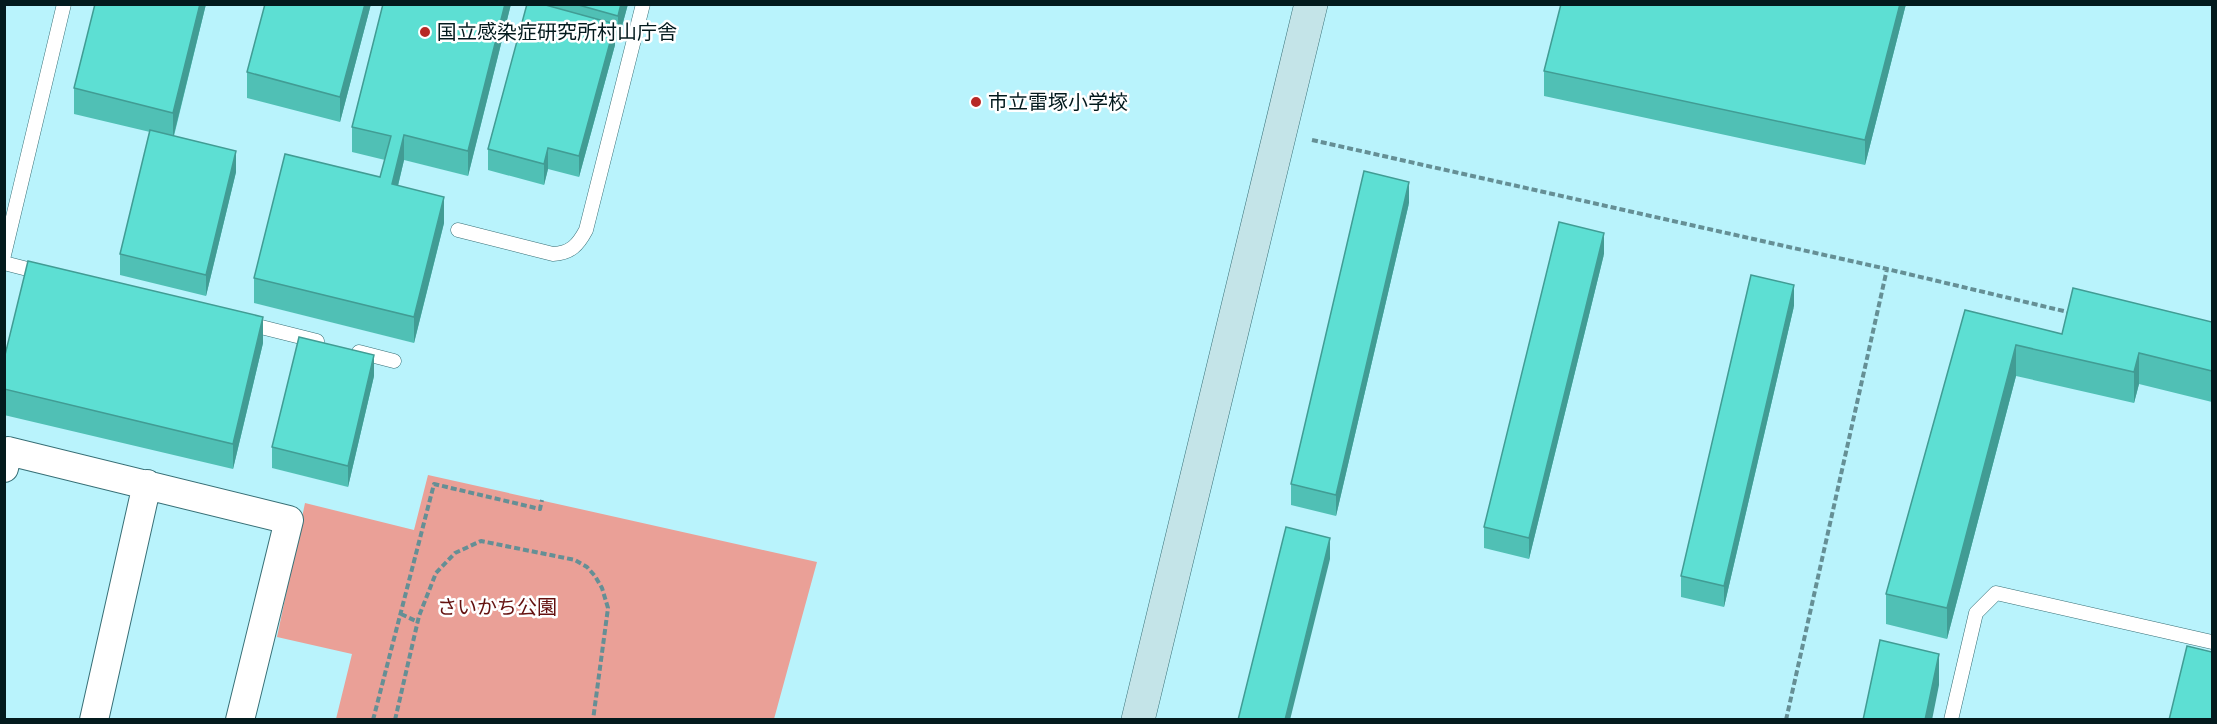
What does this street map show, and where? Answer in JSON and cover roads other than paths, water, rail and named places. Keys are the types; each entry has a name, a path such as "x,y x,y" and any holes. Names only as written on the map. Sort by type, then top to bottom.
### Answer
{"street":[{"path":"1138,720 1311,4"},
{"path":"4,468 8,451 289,520 240,720"},
{"path":"94,720 147,484"}],"lane":[{"path":"4,255 64,4"},
{"path":"458,230 553,254 566,253 578,244 586,230 643,4"},
{"path":"4,263 62,278"},
{"path":"233,321 325,343"},
{"path":"348,349 394,361"},
{"path":"1951,720 1976,613 1996,593 2212,642"}],"place":[{"name":"国立感染症研究所村山庁舎","path":"425,32"},
{"name":"市立雷塚小学校","path":"976,102"}],"park label":[{"name":"さいかち公園","path":"497,607"}]}
